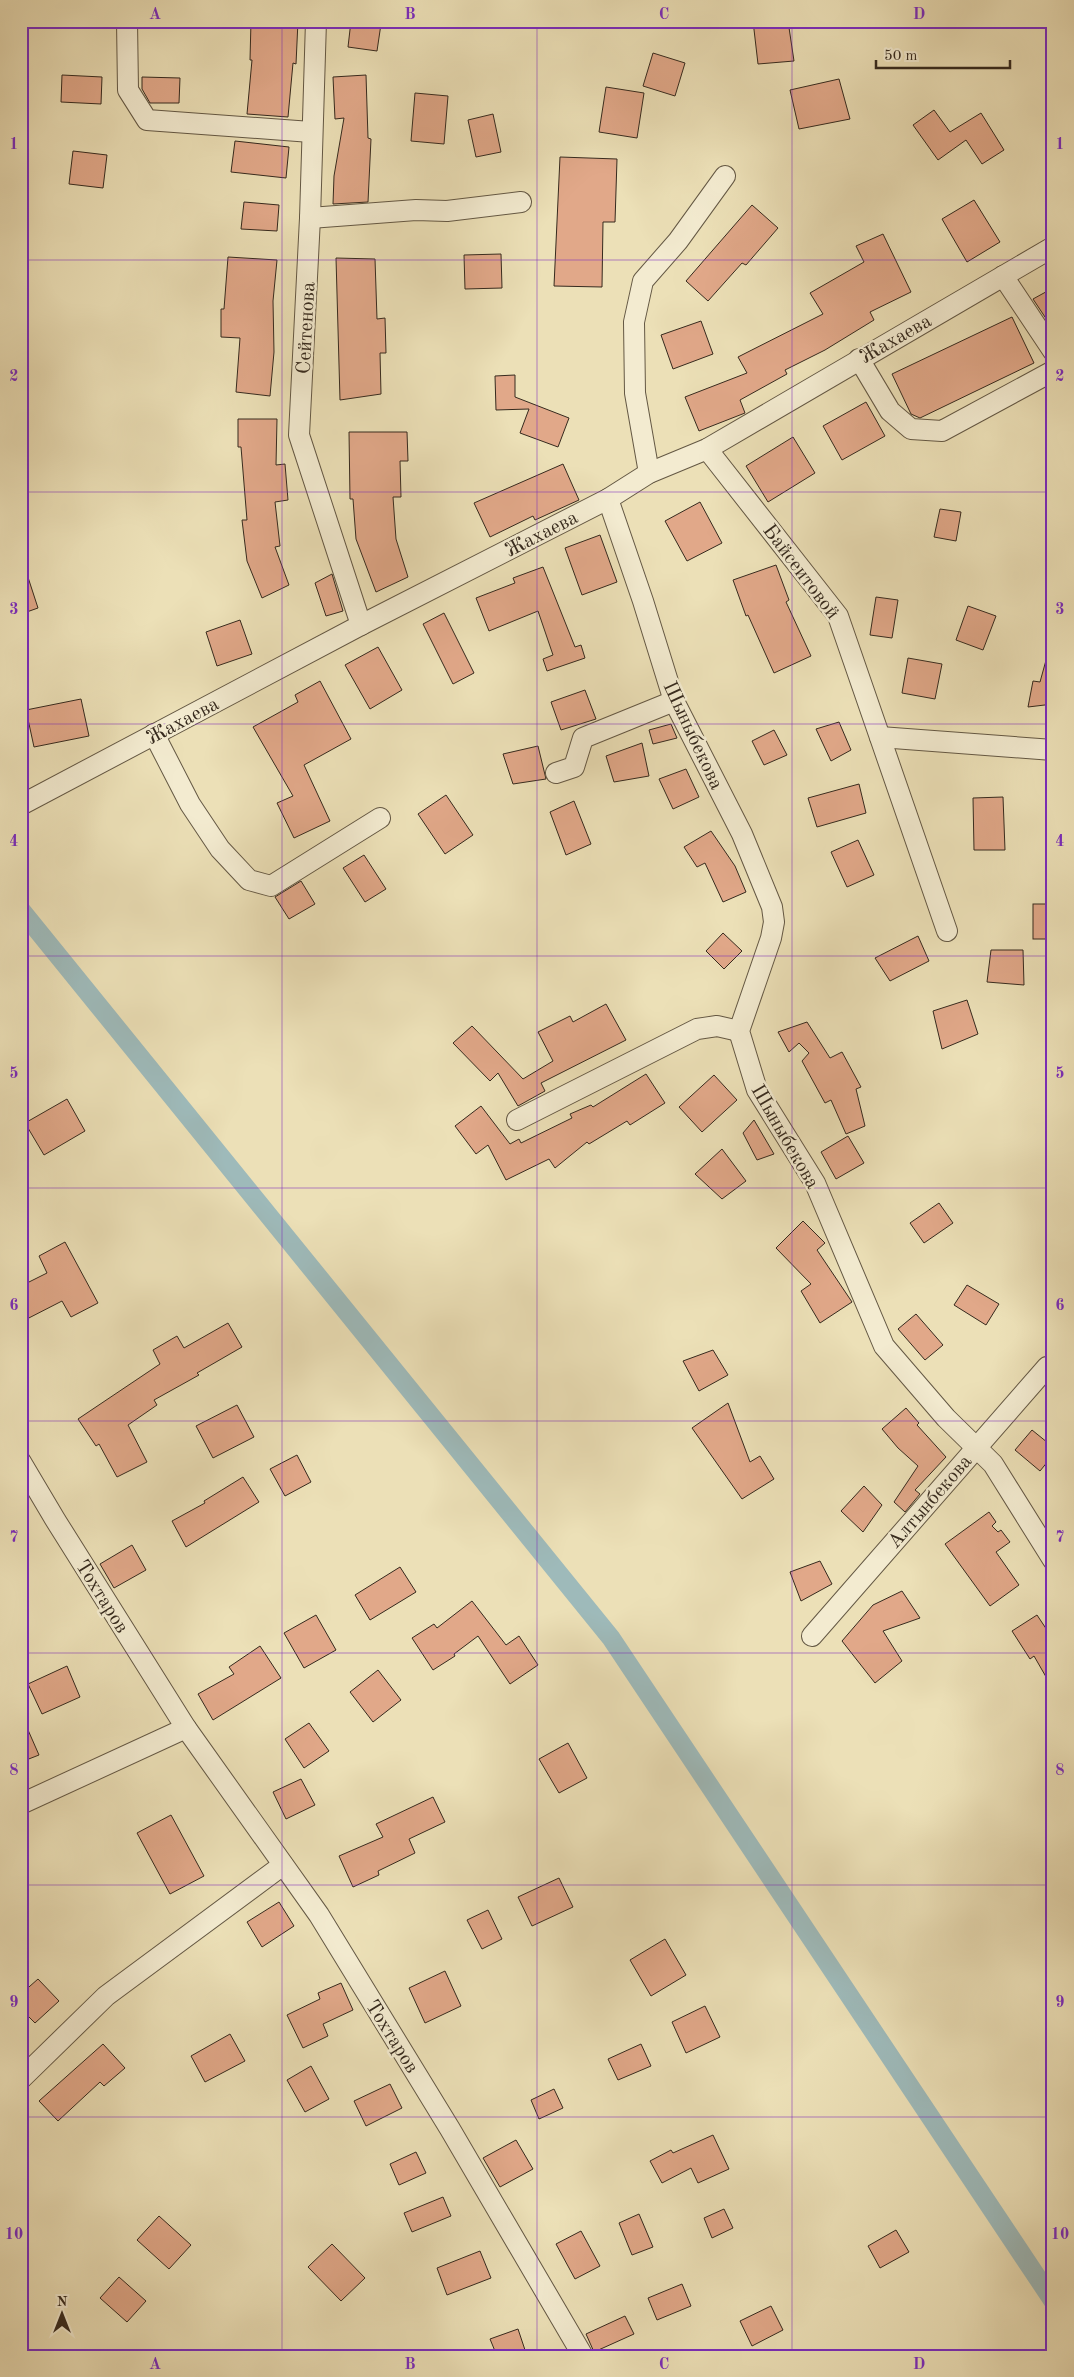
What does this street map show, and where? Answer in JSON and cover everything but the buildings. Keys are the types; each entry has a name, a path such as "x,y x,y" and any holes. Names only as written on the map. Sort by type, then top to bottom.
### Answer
{"street":[{"path":"127,21 128,90 147,120 311,132"},
{"name":"Сейтенова","path":"316,21 311,132 310,218 299,435 361,625"},
{"path":"649,473 635,393 634,322 643,281 678,241 725,176"},
{"path":"310,218 416,210 447,211 521,202"},
{"name":"Жахаева","path":"21,805 361,625 608,499 649,473 707,448 1053,247"},
{"path":"1003,276 1053,351"},
{"path":"860,359 890,411 911,429 942,431 1053,370"},
{"name":"Байсеитовой","path":"707,448 838,616 947,931"},
{"name":"Шыныбекова","path":"608,499 644,600 674,700 742,834 772,908 774,922 771,938 739,1031 757,1090 815,1183 884,1346 946,1418 992,1464 1053,1560"},
{"path":"556,773 574,766 583,738 674,700"},
{"path":"154,734 190,804 220,849 249,880 271,886 380,818"},
{"path":"880,737 1053,750"},
{"path":"517,1120 697,1029 717,1026 739,1031"},
{"name":"Алтынбекова","path":"812,1636 1047,1367"},
{"name":"Тохтаров","path":"21,1462 186,1728 319,1915 433,2101 583,2356"},
{"path":"21,1804 186,1728"},
{"path":"21,2079 106,1996 283,1865"}],"waterway":[{"path":"21,910 611,1638 1053,2301"}]}
